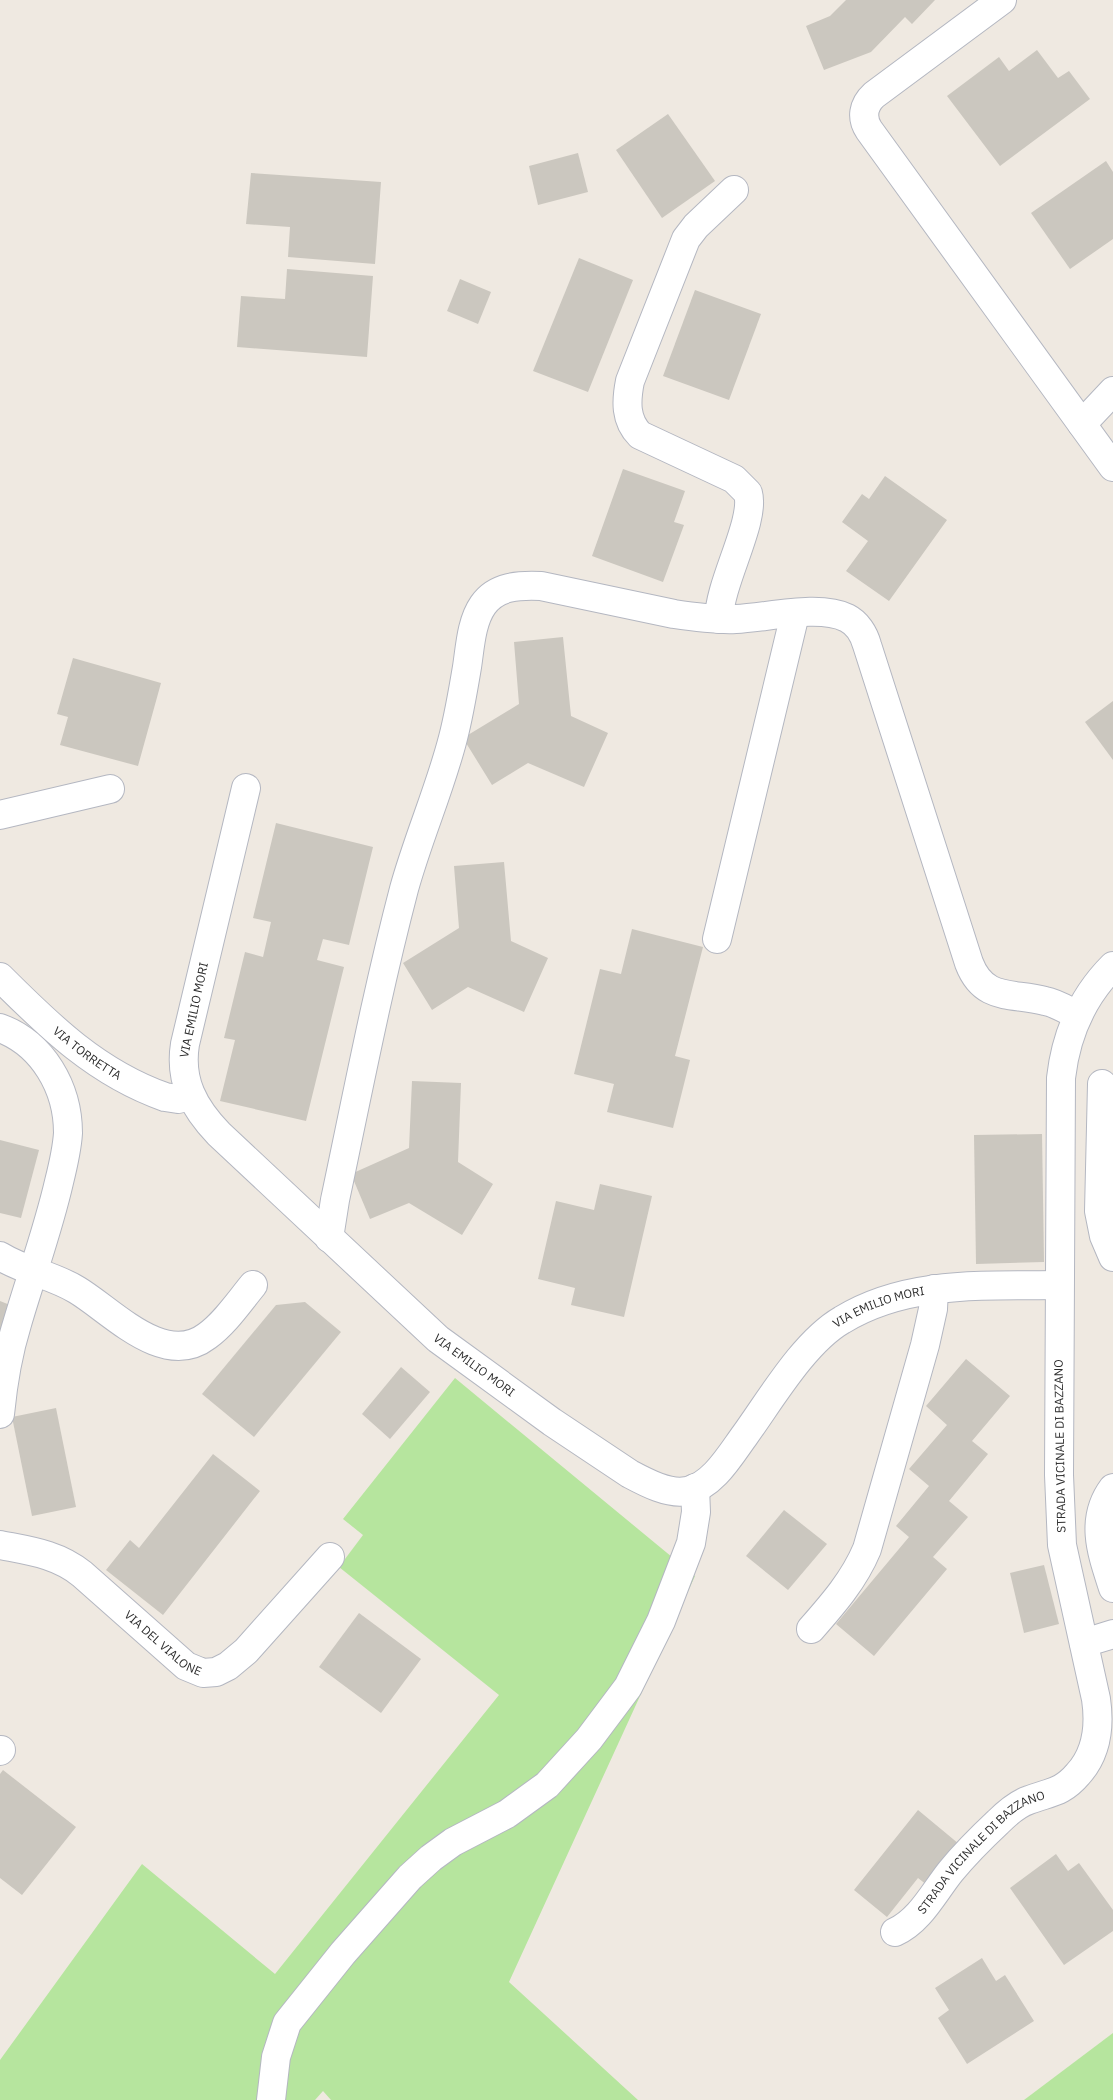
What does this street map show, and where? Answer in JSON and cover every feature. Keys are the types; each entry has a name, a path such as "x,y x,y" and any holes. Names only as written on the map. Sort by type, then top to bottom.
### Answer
{"street":[{"path":"1002,0 874,95 866,105 864,121 1113,467"},
{"path":"719,619 722,593 749,511 748,494 734,479 640,435 635,430 629,417 627,399 630,381 681,247 696,226 734,190"},
{"path":"1082,424 1113,391"},
{"path":"329,1238 335,1200 398,914 413,859 453,740 460,711 474,628 482,607 490,598 506,588 526,585 541,586 674,614 719,619 826,613 851,620 865,637 975,976 994,992 1006,996 1044,1000 1078,1015"},
{"path":"717,939 794,614"},
{"name":"VIA EMILIO MORI","path":"246,788 185,1044 183,1064 190,1096 200,1112 219,1134 438,1339 552,1422 626,1472 673,1491 686,1492 695,1488 720,1468 803,1356 832,1327 862,1309 892,1298 934,1289 1059,1285"},
{"path":"0,815 110,789"},
{"name":"STRADA VICINALE DI BAZZANO","path":"895,1932 904,1928 916,1917 952,1869 1008,1813 1028,1800 1063,1789 1084,1767 1094,1747 1098,1724 1094,1689 1064,1555 1060,1522 1058,1475 1061,1078 1066,1048 1078,1015 1092,991 1113,966"},
{"name":"VIA TORRETTA","path":"0,977 54,1030 95,1062 159,1095 178,1099 190,1096"},
{"path":"0,1028 16,1035 39,1054 57,1082 66,1114 68,1139 53,1210 13,1339 2,1392 0,1414"},
{"path":"1102,1084 1099,1211 1104,1236 1113,1258"},
{"path":"0,1256 33,1272 60,1281 76,1289 142,1335 157,1342 176,1346 195,1343 207,1336 253,1285"},
{"path":"811,1629 852,1581 867,1549 925,1345 933,1309 934,1289"},
{"path":"271,2100 276,2057 287,2023 343,1953 410,1877 437,1852 507,1814 547,1785 589,1739 628,1687 660,1621 691,1543 696,1512 695,1488"},
{"path":"1113,1488 1103,1508 1098,1529 1101,1552 1113,1588"},
{"name":"VIA DEL VIALONE","path":"0,1545 42,1553 71,1565 186,1666 196,1672 203,1673 223,1669 246,1651 330,1558"},
{"path":"1084,1643 1113,1634"}],"green space":[{"path":"455,1378 695,1576 509,1982 638,2100 331,2100 323,2091 315,2100 0,2100 0,2060 142,1864 275,1974 499,1695 339,1567 363,1535 343,1519"},
{"path":"1113,2033 1113,2100 1024,2100"}],"building":[{"path":"846,0 935,0 912,24 905,17 871,52 824,70 806,26 830,16"},
{"path":"1037,50 1058,78 1069,71 1090,99 1000,166 947,96 999,57 1009,71"},
{"path":"668,114 715,181 662,218 616,150"},
{"path":"578,153 588,192 538,205 529,166"},
{"path":"1106,161 1113,172 1113,239 1070,269 1031,213"},
{"path":"251,173 381,182 375,264 288,257 290,227 246,224"},
{"path":"579,258 633,280 588,392 533,371"},
{"path":"287,269 373,276 367,357 237,347 241,296 285,299"},
{"path":"460,279 491,292 478,324 447,311"},
{"path":"695,290 761,314 729,400 663,376"},
{"path":"623,469 685,491 674,522 684,525 663,582 592,556"},
{"path":"885,476 947,520 889,601 846,571 868,541 842,522 862,494 869,499"},
{"path":"563,637 571,716 608,733 584,787 528,763 492,785 463,738 519,704 514,642"},
{"path":"73,658 161,683 138,766 60,745 68,717 57,714"},
{"path":"1113,701 1113,760 1085,722"},
{"path":"276,823 373,847 349,945 323,939 317,960 344,967 306,1121 220,1101 235,1040 224,1038 245,952 263,957 271,922 253,918"},
{"path":"504,862 511,941 548,958 524,1012 468,987 432,1010 403,963 459,928 454,866"},
{"path":"632,929 703,947 675,1056 690,1060 673,1128 607,1112 614,1084 574,1074 600,969 621,974"},
{"path":"412,1081 461,1083 458,1162 493,1184 462,1235 409,1203 370,1219 351,1174 409,1148"},
{"path":"1042,1134 1044,1262 976,1264 974,1135"},
{"path":"0,1140 39,1150 21,1218 0,1213"},
{"path":"600,1184 652,1196 624,1317 571,1305 575,1288 538,1279 556,1201 594,1210"},
{"path":"0,1301 10,1305 0,1334"},
{"path":"305,1302 341,1332 254,1437 202,1394 276,1305"},
{"path":"966,1359 1010,1396 972,1441 988,1454 949,1501 968,1517 933,1557 947,1569 874,1656 836,1624 909,1537 896,1526 929,1486 909,1469 947,1425 926,1406"},
{"path":"401,1367 430,1392 390,1439 362,1414"},
{"path":"56,1408 76,1507 32,1516 12,1417"},
{"path":"213,1454 260,1491 163,1615 106,1570 130,1540 139,1548"},
{"path":"784,1510 827,1544 788,1590 746,1556"},
{"path":"1044,1565 1059,1624 1024,1633 1010,1573"},
{"path":"359,1613 421,1659 381,1713 319,1667"},
{"path":"3,1770 76,1827 22,1895 0,1878 0,1774"},
{"path":"918,1810 959,1844 927,1885 918,1878 887,1917 854,1890"},
{"path":"1056,1854 1068,1871 1079,1863 1113,1910 1113,1931 1064,1965 1010,1888"},
{"path":"982,1958 996,1981 1005,1975 1034,2021 967,2064 938,2018 949,2010 935,1988"}]}
